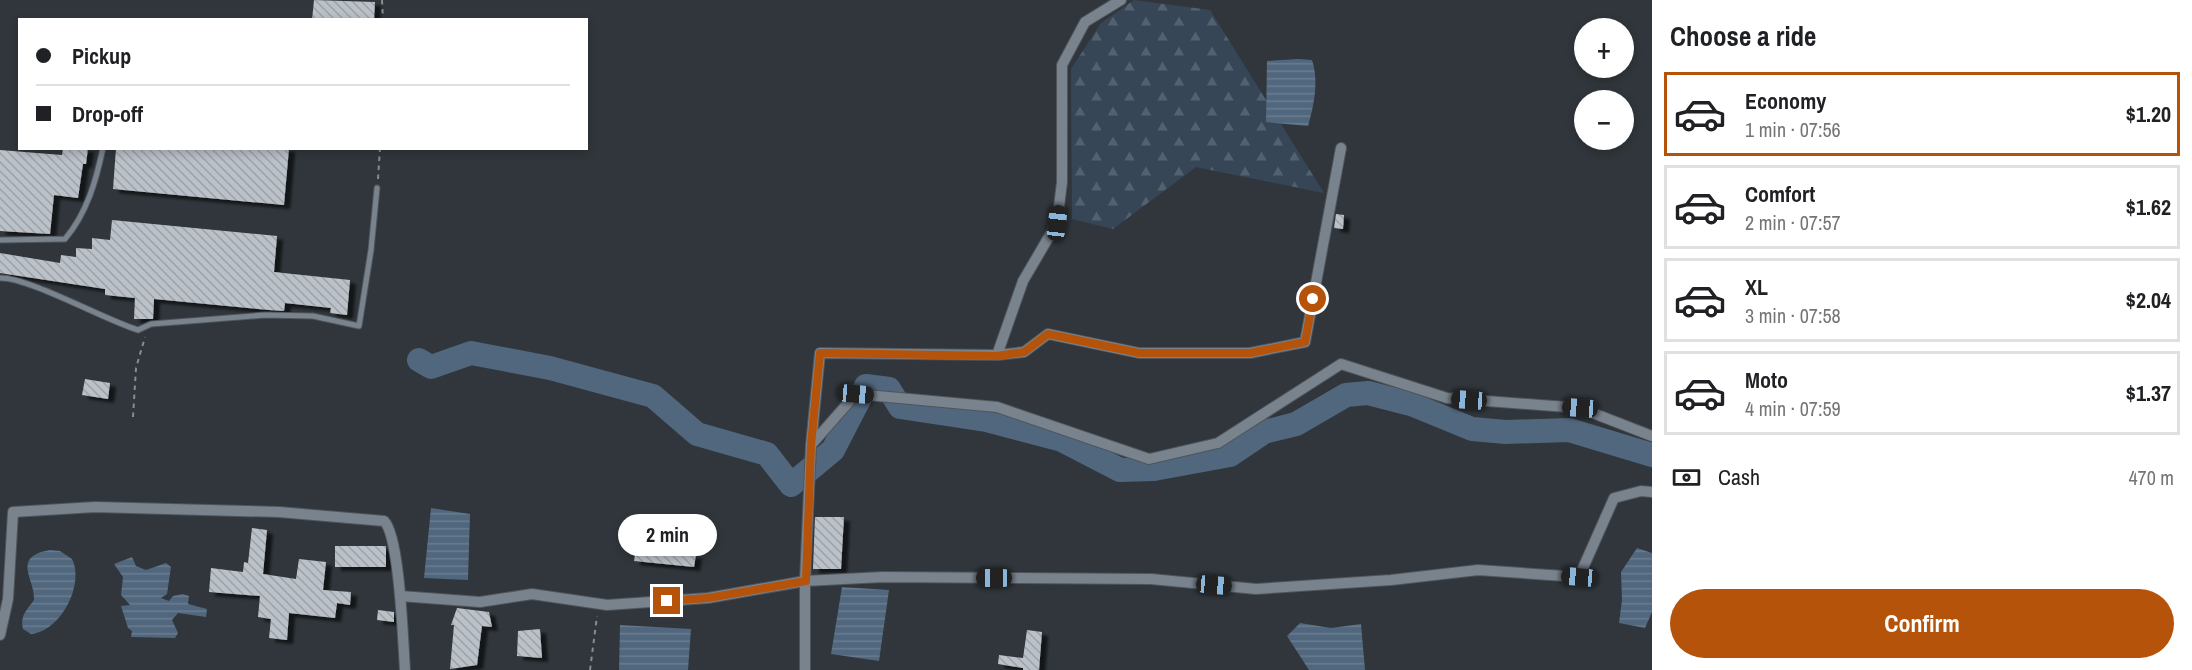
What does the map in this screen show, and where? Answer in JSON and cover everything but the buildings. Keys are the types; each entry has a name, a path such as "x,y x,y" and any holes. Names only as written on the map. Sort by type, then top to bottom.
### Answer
{"street":[{"path":"997,356 1023,281 1057,223 1062,182 1062,65 1085,22 1121,0"},
{"path":"805,670 811,445 820,353 997,356 1024,352 1048,334 1139,353 1250,353 1305,342 1341,148"},
{"path":"811,445 856,394 998,407 1149,459 1218,443 1341,364 1447,398 1580,408 1652,435"},
{"path":"400,596 480,602 532,594 598,604 708,598 806,581 882,577 1151,579 1256,590 1390,580 1478,570 1579,577 1614,498 1641,491 1652,492"},
{"path":"0,635 8,599 11,514 18,510 95,507 279,512 384,521 392,535 400,596 405,670"}],"lane":[{"path":"0,240 65,239 77,225 96,183 103,150"},
{"path":"0,278 29,285 112,322 138,330 151,324 266,315 313,316 359,326 371,250 377,188"}],"path":[{"path":"382,0 383,18"},
{"path":"377,188 380,150"},
{"path":"133,417 136,368 146,336"},
{"path":"590,670 598,604"}],"green space":[{"path":"1134,0 1210,10 1324,193 1196,167 1113,229 1072,219 1071,69 1101,23"}],"shaded area":[{"path":"1312,60 1314,68 1315,93 1308,126 1266,122 1267,61"},
{"path":"431,508 470,514 468,580 424,578"},
{"path":"1637,548 1652,553 1652,612 1645,628 1619,623 1622,600 1621,572"},
{"path":"50,550 60,551 72,559 75,581 67,606 60,616 42,631 31,634 23,629 22,624 25,613 34,600 28,564 31,558 38,553"},
{"path":"132,557 136,566 146,570 166,563 171,567 167,594 161,598 169,601 173,596 183,594 189,596 188,604 207,609 206,617 178,613 172,620 178,633 175,638 131,637 132,631 128,628 121,606 130,605 121,595 123,577 114,564"},
{"path":"842,587 889,590 879,661 831,654"},
{"path":"1300,623 1331,628 1361,624 1365,670 1309,670 1287,636"},
{"path":"620,625 691,629 688,670 619,670"}],"waterway":[{"path":"419,360 431,367 471,353 550,368 653,396 697,434 767,454 791,485 833,450 866,386 889,389 900,407 986,420 1062,440 1120,470 1154,469 1230,455 1264,432 1296,424 1346,395 1368,393 1411,404 1472,429 1506,432 1569,430 1652,455"}],"route":[{"path":"667,601 708,598 806,581 811,445 820,353 997,356 1024,352 1048,334 1139,353 1250,353 1305,342 1313,299"}]}
